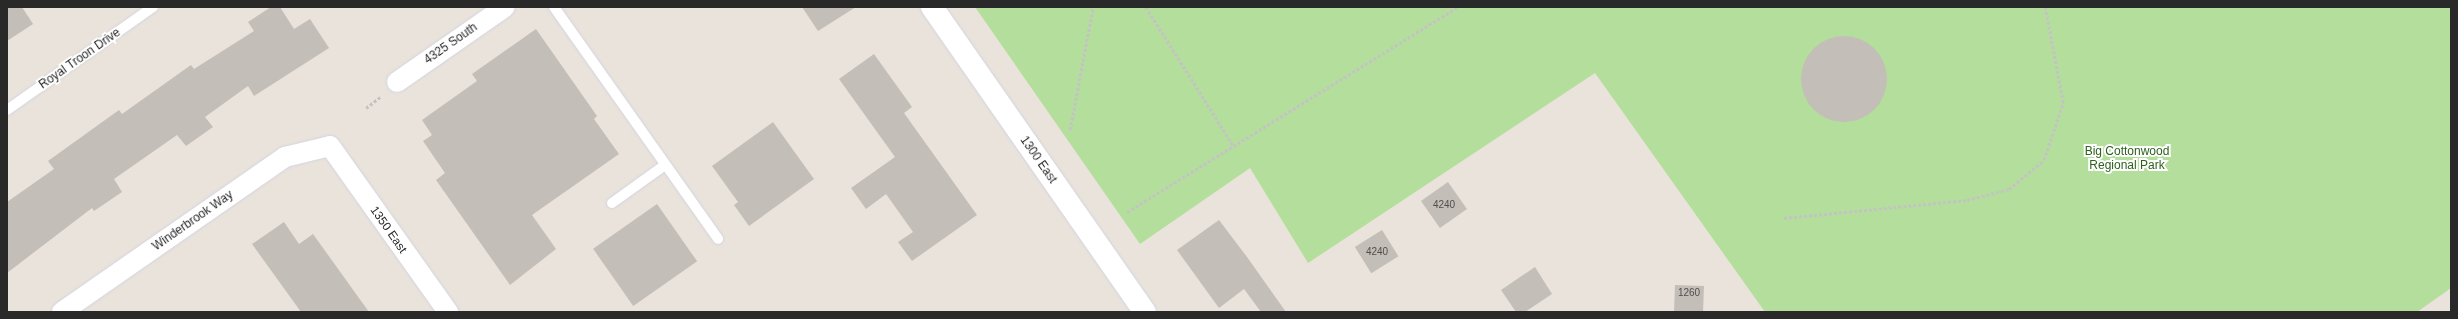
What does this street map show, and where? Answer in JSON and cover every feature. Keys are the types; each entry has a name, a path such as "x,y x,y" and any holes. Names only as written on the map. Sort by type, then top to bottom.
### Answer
{"main road":[{"name":"1300 East","path":"932,7 1145,312"}],"street":[{"name":"4325 South","path":"397,82 505,7"},
{"name":"Winderbrook Way","path":"62,312 285,157 330,146"},
{"name":"1350 East","path":"330,146 448,312"}],"lane":[{"name":"Royal Troon Drive","path":"7,110 153,7"},
{"path":"554,7 718,239"},
{"path":"612,202 665,165"}],"path":[{"path":"1070,130 1093,7"},
{"path":"1146,7 1233,145"},
{"path":"1127,212 1457,7"},
{"path":"1784,218 1967,200 2009,189 2044,160 2063,103 2045,7"}],"green space":[{"name":"Big Cottonwood Regional Park","path":"975,7 2451,7 2451,288 2417,312 1765,312 1595,73 1308,263 1250,168 1140,244"}],"building":[{"path":"7,7 22,7 33,24 7,41"},
{"path":"271,7 280,7 294,29 310,19 329,48 254,96 248,86 205,117 213,127 186,146 177,135 114,179 122,192 94,211 92,208 7,273 7,202 54,169 48,161 119,110 122,114 191,65 194,69 254,31 248,22"},
{"path":"802,7 856,7 818,31"},
{"path":"536,29 597,116 594,119 619,154 532,215 556,249 510,285 436,180 445,173 423,141 432,135 422,120 477,81 472,74"},
{"path":"1844,36 1860,40 1874,49 1883,63 1887,79 1883,95 1874,109 1860,118 1844,122 1828,118 1814,109 1805,95 1801,79 1805,63 1814,49 1828,40"},
{"path":"874,54 912,107 904,113 977,215 912,261 898,242 913,232 886,194 866,209 851,188 895,157 839,79"},
{"path":"773,122 814,179 749,226 734,205 738,202 712,166"},
{"path":"1448,182 1467,209 1440,228 1421,201"},
{"path":"657,204 697,261 633,306 593,249"},
{"path":"1219,220 1286,312 1261,312 1244,289 1219,308 1177,250"},
{"path":"284,222 299,244 313,234 369,312 301,312 252,244"},
{"path":"1382,230 1398,256 1371,273 1355,247"},
{"path":"1535,267 1552,294 1525,312 1516,312 1501,290"},
{"path":"1675,285 1704,286 1703,312 1674,312"}]}
